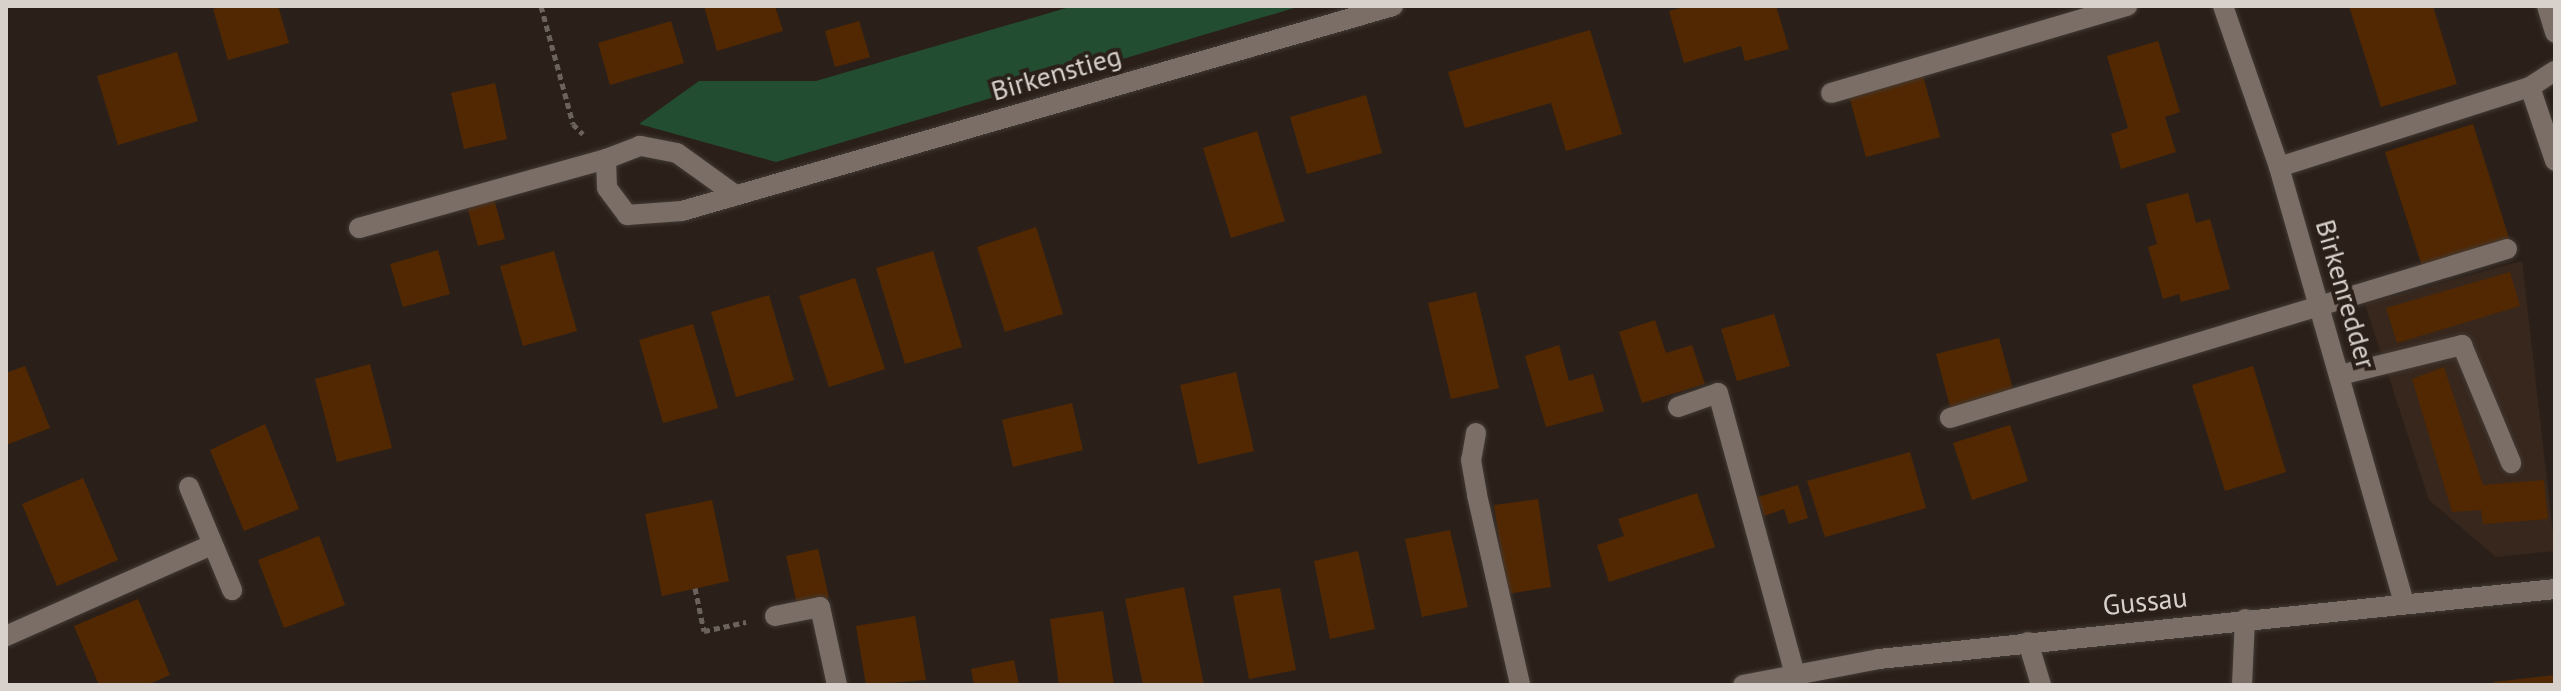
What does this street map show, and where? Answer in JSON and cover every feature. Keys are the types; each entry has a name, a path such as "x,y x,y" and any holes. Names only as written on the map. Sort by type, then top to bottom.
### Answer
{"street":[{"name":"Birkenstieg","path":"606,159 607,188 627,215 682,211 1393,6"},
{"path":"1831,93 2127,6"},
{"name":"Birkenredder","path":"2223,6 2279,167 2321,305 2404,602"},
{"path":"2547,6 2555,33"},
{"path":"2279,167 2530,87 2555,71"},
{"path":"2530,87 2555,161"},
{"path":"359,228 606,159 640,146 677,153 734,194"},
{"path":"1950,418 2507,249"},
{"path":"2340,375 2462,345 2511,463"},
{"path":"1678,407 1718,393 1795,675"},
{"path":"1476,433 1471,460 1477,495 1520,685"},
{"path":"189,487 232,590"},
{"path":"6,636 211,545"},
{"name":"Gussau","path":"1743,685 1772,682 1879,659 2404,602 2555,589"},
{"path":"775,616 820,607 837,685"},
{"path":"2242,685 2245,619"},
{"path":"2028,642 2041,685"}],"path":[{"path":"541,6 573,124 606,159"},
{"path":"695,588 704,631 775,616"}],"shaded area":[{"path":"2522,261 2555,551 2496,557 2429,500 2365,304"}],"green space":[{"path":"1073,6 1301,6 776,162 639,124 699,81 816,81"}],"building":[{"path":"223,6 278,6 289,43 228,60 213,9"},
{"path":"704,6 775,6 783,31 717,51"},
{"path":"1687,6 1776,6 1789,49 1745,61 1741,46 1684,63 1669,11"},
{"path":"2349,6 2433,6 2457,84 2381,107"},
{"path":"671,21 684,63 610,85 598,43"},
{"path":"859,21 870,57 835,67 825,31"},
{"path":"1590,30 1622,134 1566,151 1551,103 1465,128 1448,72"},
{"path":"2158,41 2180,112 2165,117 2176,152 2121,169 2111,134 2128,128 2107,56"},
{"path":"177,52 198,121 118,145 97,76"},
{"path":"1922,72 1940,137 1866,157 1848,92"},
{"path":"495,83 507,139 464,149 451,93"},
{"path":"1366,95 1382,153 1307,174 1290,117"},
{"path":"2473,124 2510,241 2423,269 2385,152"},
{"path":"1257,131 1285,221 1231,238 1203,148"},
{"path":"2188,193 2196,223 2210,219 2230,289 2181,302 2179,294 2163,299 2148,247 2157,244 2146,204"},
{"path":"494,199 505,239 478,246 467,206"},
{"path":"1036,227 1063,314 1005,332 977,247"},
{"path":"438,250 450,294 403,307 390,264"},
{"path":"554,251 577,331 523,346 500,266"},
{"path":"933,251 962,347 905,364 876,268"},
{"path":"2510,272 2520,306 2397,343 2386,308"},
{"path":"855,278 885,369 829,387 799,296"},
{"path":"1476,292 1499,388 1451,399 1428,303"},
{"path":"769,295 794,380 736,397 711,312"},
{"path":"1774,314 1790,366 1737,381 1721,329"},
{"path":"1655,320 1666,353 1692,345 1705,384 1642,403 1619,332"},
{"path":"693,324 718,408 663,423 639,340"},
{"path":"1999,338 2014,393 1951,410 1936,354"},
{"path":"1559,345 1569,381 1593,374 1604,411 1546,427 1525,356"},
{"path":"370,364 392,448 337,462 315,379"},
{"path":"25,366 50,428 6,445 6,373"},
{"path":"2253,366 2286,472 2225,491 2192,385"},
{"path":"2444,367 2483,485 2544,480 2548,519 2483,524 2481,510 2452,512 2412,379"},
{"path":"1236,372 1254,451 1198,464 1180,385"},
{"path":"1072,403 1083,450 1013,467 1002,420"},
{"path":"265,424 299,509 244,531 210,450"},
{"path":"2010,425 2028,481 1972,500 1953,443"},
{"path":"1910,452 1926,508 1825,537 1807,481"},
{"path":"83,478 118,560 57,586 22,504"},
{"path":"1798,485 1808,518 1789,524 1784,509 1764,516 1758,497"},
{"path":"1697,493 1715,547 1609,582 1597,545 1624,536 1618,519"},
{"path":"1538,499 1551,587 1507,594 1494,505"},
{"path":"712,500 729,581 662,596 645,514"},
{"path":"1450,530 1468,607 1422,617 1405,539"},
{"path":"319,536 345,605 284,628 258,560"},
{"path":"818,549 829,598 797,604 786,556"},
{"path":"1358,551 1375,629 1330,639 1314,561"},
{"path":"1184,587 1204,685 1143,685 1125,599"},
{"path":"1280,588 1296,670 1249,679 1233,596"},
{"path":"138,599 170,675 147,685 99,685 74,626"},
{"path":"1103,611 1114,685 1059,685 1050,619"},
{"path":"915,616 926,680 866,685 856,626"},
{"path":"1014,660 1019,685 974,685 971,669"},
{"path":"2555,675 2555,685 2494,685 2494,682"}]}
